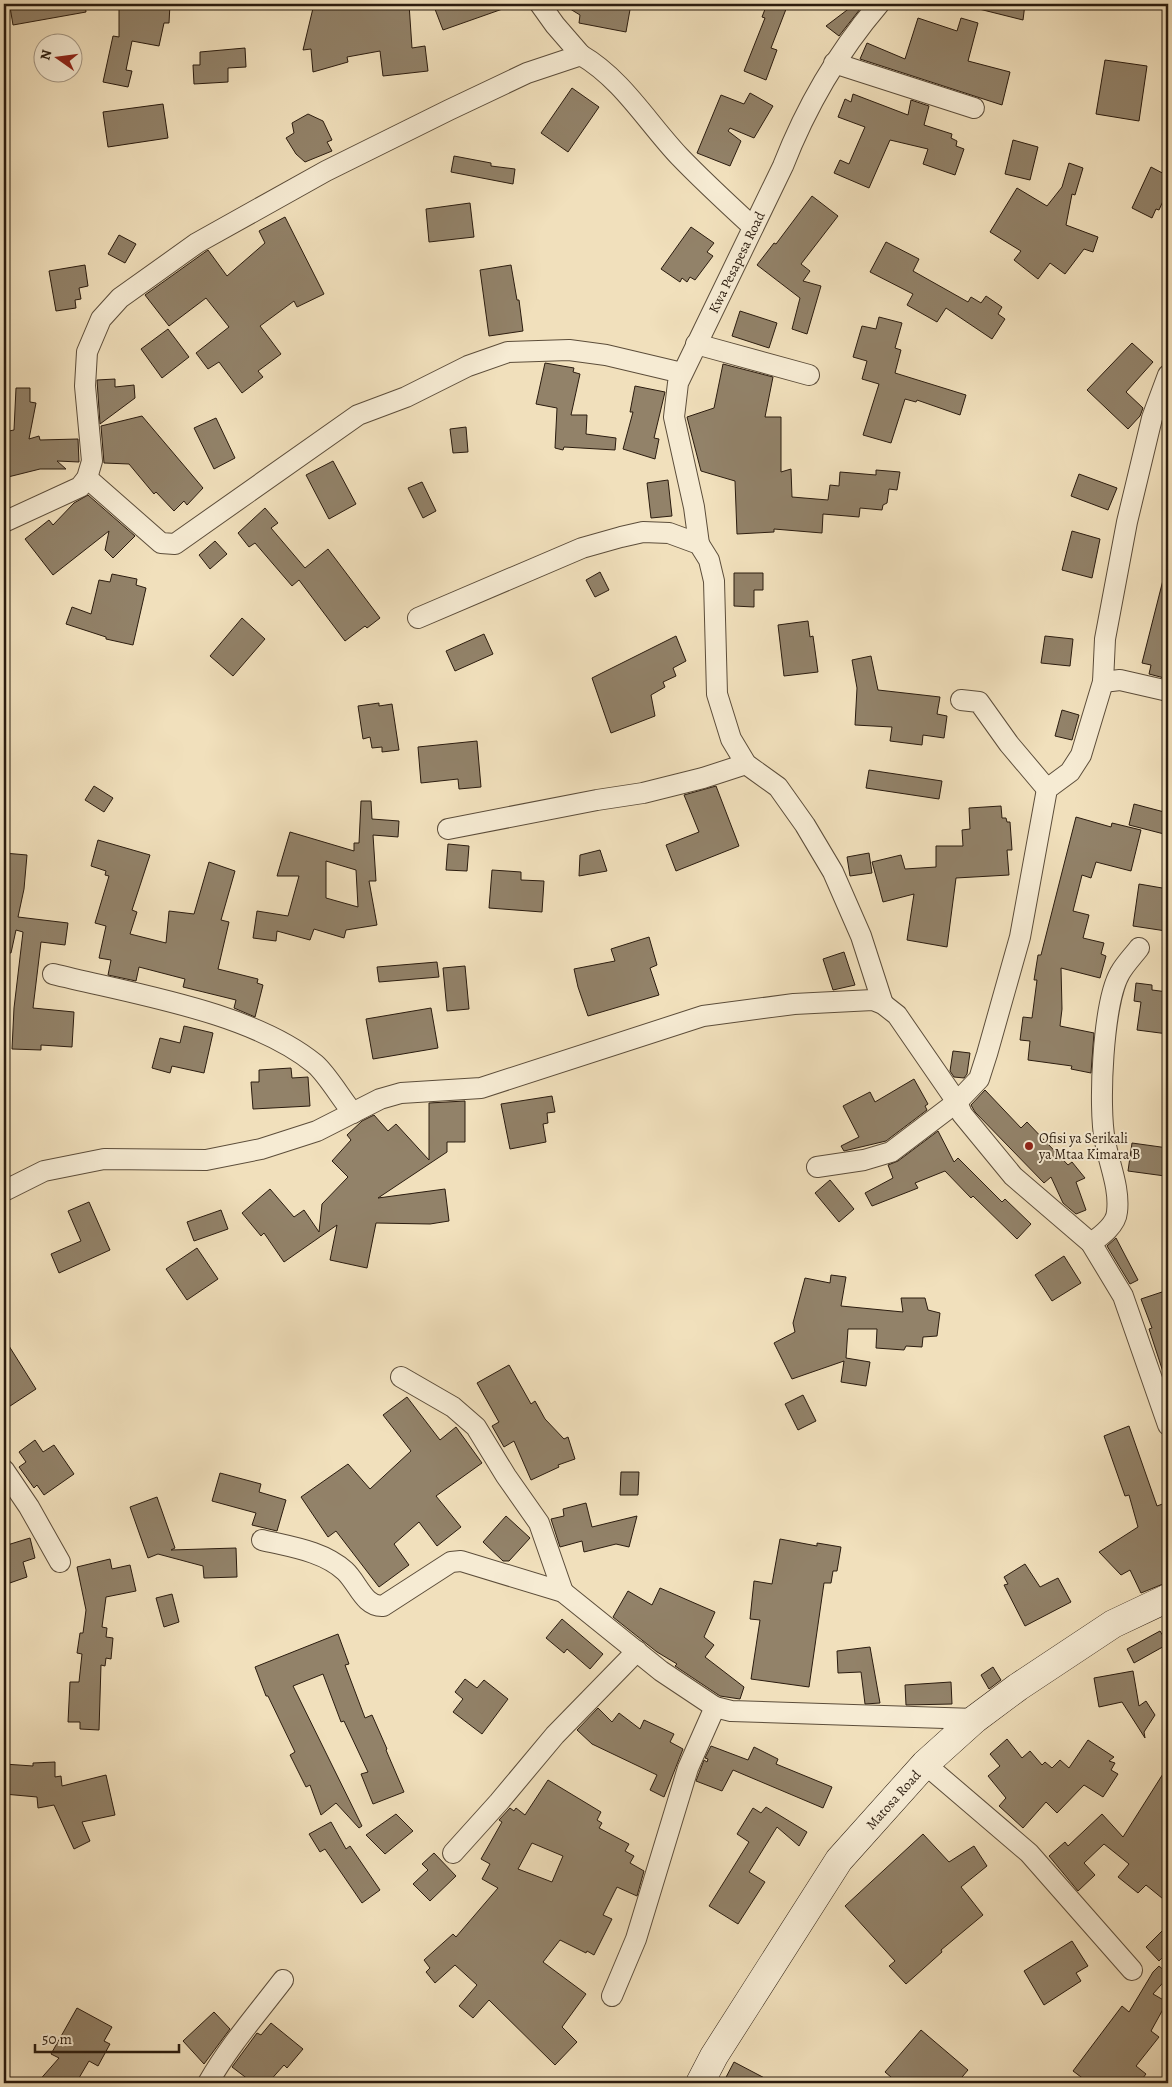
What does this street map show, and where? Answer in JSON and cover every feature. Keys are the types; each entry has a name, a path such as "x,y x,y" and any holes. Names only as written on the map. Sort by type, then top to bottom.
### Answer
{"street":[{"path":"540,4 581,55 612,78 678,155 753,227"},
{"name":"Kwa Pesapesa Road","path":"746,764 731,739 717,694 714,581 709,560 699,544 694,507 674,417 676,393 682,373 782,166 796,130 834,63 879,4"},
{"path":"4,522 80,487 88,478 92,461 85,386 87,352 101,319 120,298 197,243 326,172 527,73 581,55"},
{"path":"834,63 974,108"},
{"path":"696,344 809,375"},
{"path":"88,478 161,543 175,544 358,415 406,397 468,366 508,352 569,350 606,355 682,373"},
{"path":"817,1167 864,1160 891,1152 958,1102 979,1079 988,1054 1020,937 1047,789 1070,772 1081,755 1103,682 1105,640 1127,522 1152,418 1168,375"},
{"path":"418,618 582,548 621,537 643,532 669,532 699,544"},
{"path":"1103,682 1120,680 1168,691"},
{"path":"961,700 979,702 1047,789"},
{"path":"448,829 596,800 643,793 703,778 746,764 778,787 805,825 833,872 861,936 883,1004"},
{"path":"1091,1243 1111,1226 1118,1214 1117,1191 1103,1127 1102,1096 1110,1005 1120,973 1139,948"},
{"path":"53,974 197,1010 276,1038 317,1065 353,1113"},
{"path":"4,1191 44,1170 104,1159 206,1160 261,1149 317,1131 380,1099 401,1093 481,1088 703,1016 794,1004 873,1000 883,1004 897,1015 958,1102 962,1114 1013,1176 1091,1243 1123,1296 1161,1379 1168,1425"},
{"path":"401,1377 452,1408 476,1427 506,1476 539,1523 563,1592"},
{"path":"4,1470 30,1507 60,1562"},
{"path":"262,1540 312,1552 334,1562 347,1573 370,1602 376,1606 384,1606 451,1562 460,1561 563,1592 661,1671 715,1707 731,1711 975,1719"},
{"name":"Matosa Road","path":"700,2083 720,2048 839,1860 925,1764 975,1719 1018,1687 1113,1624 1168,1598"},
{"path":"453,1853 555,1735 637,1651"},
{"path":"612,1996 636,1939 688,1768 715,1707"},
{"path":"925,1764 1029,1853 1132,1970"},
{"path":"208,2083 244,2027 260,2011 283,1980"}],"building":[{"path":"30,4 85,4 86,12 13,25 10,7"},
{"path":"119,4 170,4 169,23 164,23 159,46 132,41 126,70 132,71 128,87 103,82 113,36 119,37"},
{"path":"314,4 409,4 412,48 425,46 428,71 383,76 380,51 347,57 348,62 313,72 311,49 303,50"},
{"path":"433,4 510,4 511,6 443,30"},
{"path":"562,4 631,4 626,32 579,23 580,15"},
{"path":"767,4 788,4 771,48 777,50 766,80 744,71 765,18 762,17"},
{"path":"855,4 864,4 839,36 826,26"},
{"path":"979,4 1025,4 1023,20 979,9"},
{"path":"918,18 957,31 961,18 978,23 968,61 1010,72 1002,105 860,59 867,43 905,59"},
{"path":"245,48 246,67 228,68 228,82 194,84 193,65 200,65 200,52"},
{"path":"1105,60 1147,66 1139,121 1096,114"},
{"path":"572,88 599,107 568,152 541,133"},
{"path":"750,93 773,106 754,138 730,128 728,131 741,141 730,166 697,153 721,95 744,104"},
{"path":"853,94 908,115 911,100 929,106 924,125 952,134 951,138 957,141 956,146 964,149 955,175 923,164 928,149 890,140 869,188 834,173 840,160 849,164 865,127 838,117 845,99 851,102"},
{"path":"163,104 168,138 108,147 103,112"},
{"path":"308,114 323,121 332,140 327,142 332,151 305,162 296,154 286,138 294,133 292,123"},
{"path":"1013,140 1038,147 1030,180 1005,174"},
{"path":"454,156 491,163 491,166 515,169 513,184 451,172"},
{"path":"1069,163 1083,168 1075,195 1072,194 1066,225 1098,237 1093,252 1084,249 1065,274 1050,263 1038,279 1014,260 1021,251 990,232 1017,188 1047,206 1062,187"},
{"path":"1151,167 1168,176 1168,190 1159,210 1156,209 1152,218 1132,208"},
{"path":"812,196 838,216 801,264 810,271 803,281 821,286 807,334 792,329 800,298 757,265 774,243 776,244"},
{"path":"470,203 474,237 429,242 426,209"},
{"path":"285,217 324,294 297,307 294,301 260,326 281,354 258,371 263,377 242,393 219,362 208,369 196,353 229,327 206,298 169,326 145,295 208,250 227,276 265,243 259,231"},
{"path":"691,227 714,243 707,252 713,256 695,280 690,277 687,282 682,278 680,282 661,269"},
{"path":"119,235 136,244 125,263 108,254"},
{"path":"886,242 919,259 913,271 968,302 971,297 981,303 986,296 1002,307 998,314 1005,319 992,339 946,308 937,322 907,305 913,294 870,272"},
{"path":"85,265 88,286 79,288 81,299 75,300 76,308 56,311 49,271"},
{"path":"511,265 517,300 519,300 523,331 489,336 480,270"},
{"path":"740,311 777,323 769,348 732,336"},
{"path":"879,317 902,323 895,348 901,350 895,373 966,395 960,415 917,400 916,402 905,399 891,443 863,435 879,384 862,379 867,361 853,357 862,326 876,329"},
{"path":"168,329 189,357 162,378 141,349"},
{"path":"1132,343 1153,362 1126,392 1143,408 1140,416 1128,429 1087,390"},
{"path":"545,363 574,368 573,372 580,374 571,415 587,415 586,434 616,438 615,450 564,447 563,450 555,448 557,408 536,404"},
{"path":"723,364 773,377 765,417 781,417 781,472 791,469 792,497 828,500 830,485 839,486 840,472 876,475 876,470 900,472 897,490 889,489 887,503 883,505 882,510 860,508 859,517 823,514 822,533 774,529 774,532 737,534 735,481 701,471 687,417 714,408"},
{"path":"115,379 115,387 134,385 135,398 100,424 97,380"},
{"path":"635,386 665,392 654,438 659,439 655,459 623,449 633,412 630,412"},
{"path":"16,388 30,388 30,402 36,403 29,439 39,436 40,440 78,439 79,462 57,461 66,469 40,469 4,478 4,432 14,430"},
{"path":"142,416 203,488 187,505 184,501 174,511 156,492 154,494 129,464 104,463 101,426"},
{"path":"216,418 235,458 214,469 194,428"},
{"path":"466,427 468,452 453,453 450,429"},
{"path":"333,461 356,504 329,519 306,475"},
{"path":"1079,474 1117,488 1108,510 1071,496"},
{"path":"668,480 672,516 651,518 647,483"},
{"path":"422,482 436,511 423,518 408,488"},
{"path":"88,495 135,536 113,558 105,550 109,531 53,575 25,539 49,520 53,525 74,503"},
{"path":"265,508 278,523 271,528 305,568 328,549 380,618 367,628 365,626 345,641 299,580 292,586 255,543 249,547 238,533"},
{"path":"1072,531 1100,539 1092,578 1062,570"},
{"path":"215,541 227,554 210,569 199,555"},
{"path":"600,572 609,590 595,597 586,580"},
{"path":"734,573 763,573 763,590 754,590 754,607 734,606"},
{"path":"112,574 137,579 136,585 146,588 133,645 106,639 106,637 66,624 72,607 91,614 99,580 110,582"},
{"path":"1163,580 1168,581 1168,679 1149,674 1151,665 1142,663"},
{"path":"242,618 265,639 233,676 210,656"},
{"path":"808,621 810,637 813,636 818,672 784,676 778,625"},
{"path":"484,634 493,654 455,671 446,651"},
{"path":"676,636 686,661 673,668 676,676 663,682 665,687 651,695 655,716 611,733 592,678"},
{"path":"1045,636 1073,639 1070,666 1041,663"},
{"path":"871,656 878,690 940,697 937,714 947,716 944,738 923,735 922,745 890,741 892,727 855,725 857,688 852,660"},
{"path":"379,703 379,706 392,704 399,750 382,752 382,747 372,748 370,737 363,739 358,706"},
{"path":"1062,710 1079,715 1072,740 1055,736"},
{"path":"477,741 481,787 459,789 458,779 421,783 418,747"},
{"path":"869,770 942,781 939,799 866,788"},
{"path":"94,786 113,798 104,812 85,800"},
{"path":"716,786 739,846 676,871 666,845 699,832 684,795"},
{"path":"361,801 371,801 372,819 399,821 398,837 373,835 376,881 369,881 377,925 346,930 344,938 314,929 310,940 277,931 276,941 253,938 257,911 288,916 299,876 277,876 290,832 354,851 354,843 359,843","holes":["326,861 356,870 358,907 326,898"]},
{"path":"1134,804 1168,813 1168,835 1129,825"},
{"path":"1001,806 1002,818 1006,818 1007,822 1010,822 1012,850 1007,850 1009,875 956,878 947,947 907,940 914,894 883,902 872,862 901,855 905,869 936,867 936,846 963,846 962,830 970,829 969,808"},
{"path":"1076,817 1111,827 1112,823 1141,830 1131,871 1096,862 1091,878 1082,875 1073,911 1089,915 1083,938 1104,943 1101,954 1106,956 1100,978 1061,968 1062,1009 1060,1026 1094,1033 1091,1073 1071,1069 1072,1066 1028,1060 1030,1041 1020,1040 1023,1017 1032,1018 1037,980 1034,980 1038,955 1041,955"},
{"path":"98,840 150,855 132,910 137,912 130,934 166,943 169,911 194,914 209,862 235,871 221,920 229,922 218,969 258,979 257,983 263,985 255,1017 234,1008 236,1000 183,987 185,979 139,967 136,981 108,975 111,960 99,958 106,926 95,923 109,876 105,875 106,871 91,866"},
{"path":"448,844 469,846 467,871 446,870"},
{"path":"600,850 607,871 579,876 580,855"},
{"path":"4,853 27,855 24,889 18,917 68,923 65,945 41,942 33,1008 74,1012 72,1047 41,1045 41,1050 12,1049 14,1008 23,932 16,930 11,953 4,953 4,894 9,871 4,871"},
{"path":"869,853 872,873 850,876 847,857"},
{"path":"492,870 521,872 521,880 544,881 542,912 489,908"},
{"path":"1139,884 1168,889 1166,931 1133,926"},
{"path":"649,937 657,965 650,968 659,995 588,1016 574,969 615,961 611,949"},
{"path":"844,952 855,985 833,990 823,959"},
{"path":"437,962 439,977 379,982 377,967"},
{"path":"465,966 469,1009 447,1011 443,968"},
{"path":"1136,983 1152,985 1152,990 1168,992 1168,1034 1137,1030 1141,1002 1134,1001"},
{"path":"431,1008 438,1048 373,1059 366,1019"},
{"path":"184,1026 213,1033 204,1073 172,1066 170,1073 152,1068 160,1038 180,1043"},
{"path":"953,1051 970,1053 967,1074 964,1078 954,1077 950,1071"},
{"path":"291,1068 292,1078 308,1077 310,1106 253,1109 251,1082 259,1082 259,1070"},
{"path":"914,1079 928,1104 925,1106 927,1110 886,1141 844,1151 841,1146 859,1137 843,1106 870,1092 875,1102"},
{"name":"Ofisi ya Serikali ya Mtaa Kimara B","path":"985,1090 1021,1128 1027,1122 1068,1165 1072,1162 1085,1178 1076,1182 1086,1210 1076,1214 1063,1203 1051,1177 1044,1183 975,1112 971,1105"},
{"path":"552,1096 555,1112 547,1113 548,1123 543,1124 546,1142 510,1149 501,1104"},
{"path":"465,1101 465,1142 447,1142 447,1152 378,1198 445,1189 449,1221 430,1224 376,1223 367,1268 330,1260 337,1225 284,1262 264,1233 261,1236 242,1213 270,1189 294,1217 304,1210 319,1232 322,1204 348,1177 332,1161 351,1140 347,1135 362,1121 374,1115 388,1131 396,1124 429,1160 429,1103"},
{"path":"938,1131 954,1162 958,1158 1002,1202 1005,1199 1031,1224 1017,1239 973,1196 971,1198 945,1171 915,1183 918,1188 872,1206 865,1193 893,1178 888,1165 898,1161"},
{"path":"1132,1143 1168,1148 1165,1176 1128,1171"},
{"path":"830,1180 854,1209 839,1222 815,1193"},
{"path":"89,1202 110,1250 59,1273 51,1254 81,1241 68,1211"},
{"path":"221,1210 228,1229 194,1241 187,1222"},
{"path":"1116,1238 1138,1280 1130,1284 1107,1246"},
{"path":"197,1248 218,1279 187,1300 166,1269"},
{"path":"1064,1256 1081,1283 1052,1301 1035,1275"},
{"path":"831,1275 846,1277 841,1306 903,1312 901,1298 925,1298 928,1310 940,1313 937,1336 923,1337 922,1347 906,1346 904,1350 876,1348 877,1329 848,1329 846,1358 870,1362 866,1386 841,1382 844,1361 792,1379 774,1343 795,1332 793,1323 805,1278 830,1283"},
{"path":"1168,1290 1168,1378 1165,1378 1149,1329 1152,1328 1141,1299"},
{"path":"4,1338 36,1389 4,1410"},
{"path":"509,1365 531,1404 535,1401 545,1419 564,1439 568,1437 575,1459 558,1465 559,1467 531,1480 514,1441 504,1447 492,1426 499,1422 477,1383"},
{"path":"803,1395 816,1421 798,1430 785,1404"},
{"path":"407,1397 440,1440 456,1427 482,1463 436,1496 461,1527 437,1546 419,1522 394,1544 409,1565 379,1587 336,1531 328,1537 301,1497 348,1464 370,1489 411,1451 383,1415"},
{"path":"1129,1426 1157,1506 1168,1502 1168,1582 1141,1593 1130,1570 1121,1575 1099,1552 1138,1527 1129,1495 1125,1496 1104,1436"},
{"path":"35,1440 43,1452 54,1445 74,1474 44,1495 37,1485 34,1488 19,1467 26,1462 19,1452"},
{"path":"621,1472 639,1472 638,1495 620,1495"},
{"path":"220,1473 261,1484 259,1492 286,1500 277,1531 252,1525 256,1513 212,1501"},
{"path":"157,1497 175,1548 171,1550 236,1548 237,1577 204,1578 203,1566 158,1554 148,1558 130,1507"},
{"path":"586,1503 592,1527 637,1516 629,1547 616,1544 584,1552 582,1541 560,1547 551,1519 564,1516 563,1509"},
{"path":"506,1516 530,1538 509,1561 503,1561 483,1542"},
{"path":"30,1538 35,1558 23,1562 27,1577 4,1585 4,1546"},
{"path":"780,1539 817,1546 817,1543 841,1547 837,1571 833,1571 831,1583 824,1583 809,1687 751,1679 760,1620 750,1619 754,1581 772,1584"},
{"path":"110,1559 112,1569 130,1565 136,1591 106,1597 102,1627 107,1628 106,1637 113,1638 111,1659 106,1658 105,1666 101,1665 99,1730 80,1729 80,1722 68,1722 70,1682 79,1682 82,1654 77,1653 80,1633 83,1633 86,1610 77,1567"},
{"path":"1025,1564 1040,1587 1058,1578 1071,1602 1025,1626 1004,1585 1008,1584 1004,1577"},
{"path":"660,1588 715,1612 704,1637 714,1645 705,1657 744,1687 740,1699 720,1696 675,1666 677,1664 657,1652 613,1617 628,1591 652,1605"},
{"path":"172,1594 179,1622 164,1627 156,1598"},
{"path":"562,1619 603,1654 590,1669 567,1649 564,1653 546,1638"},
{"path":"1160,1631 1168,1644 1134,1663 1127,1649"},
{"path":"338,1634 349,1664 345,1665 365,1718 372,1715 404,1792 373,1804 361,1774 368,1772 344,1721 341,1722 323,1674 293,1686 362,1826 359,1828 336,1803 321,1815 310,1785 306,1787 290,1755 295,1752 268,1696 266,1696 255,1667"},
{"path":"870,1647 880,1703 865,1704 861,1672 838,1673 837,1651"},
{"path":"993,1667 1001,1680 989,1689 981,1675"},
{"path":"1133,1671 1139,1706 1146,1701 1155,1715 1144,1732 1145,1738 1122,1702 1099,1707 1094,1678"},
{"path":"465,1679 477,1688 484,1680 508,1699 482,1734 453,1712 463,1699 455,1692"},
{"path":"951,1682 952,1704 906,1705 905,1685"},
{"path":"598,1708 612,1722 619,1713 640,1729 644,1720 674,1734 670,1742 683,1749 664,1797 650,1790 657,1775 592,1744 577,1730"},
{"path":"1007,1739 1022,1758 1030,1751 1042,1765 1045,1762 1052,1768 1060,1760 1069,1768 1088,1740 1114,1757 1109,1761 1115,1763 1111,1770 1118,1774 1103,1797 1084,1785 1057,1813 1046,1802 1023,1828 999,1806 1006,1798 988,1776 1000,1766 990,1754"},
{"path":"711,1746 748,1760 754,1747 778,1759 776,1764 832,1787 823,1808 733,1770 722,1791 696,1781 704,1760 707,1762 708,1759 705,1758"},
{"path":"55,1762 55,1777 61,1776 62,1786 106,1775 115,1815 82,1822 90,1841 74,1849 54,1805 38,1808 37,1797 4,1794 4,1764 33,1766 33,1763"},
{"path":"1168,1766 1168,1787 1165,1798 1168,1800 1168,1903 1146,1885 1138,1893 1118,1877 1129,1864 1104,1844 1084,1863 1095,1875 1078,1891 1049,1856 1065,1842 1068,1846 1102,1814 1123,1837"},
{"path":"548,1780 601,1812 597,1820 602,1823 599,1828 629,1844 625,1851 634,1856 630,1863 644,1871 637,1896 617,1887 603,1915 612,1919 594,1955 560,1940 543,1962 586,1994 562,2027 577,2042 555,2065 489,2000 473,2018 459,2006 477,1985 455,1965 435,1983 426,1972 430,1968 424,1960 453,1934 456,1937 498,1888 482,1879 490,1864 481,1859 502,1822 499,1820 510,1808 514,1811 516,1808 525,1815","holes":["532,1843 563,1856 552,1882 518,1869"]},
{"path":"766,1807 807,1832 799,1846 777,1827 749,1872 765,1882 738,1924 709,1906 749,1842 737,1834 753,1808 761,1813"},
{"path":"396,1814 413,1831 385,1854 366,1835"},
{"path":"331,1822 346,1849 350,1846 380,1890 362,1903 325,1849 320,1852 309,1834"},
{"path":"923,1834 949,1862 974,1846 987,1866 961,1887 983,1915 941,1950 942,1952 906,1984 889,1966 895,1961 845,1906"},
{"path":"434,1853 456,1876 430,1901 413,1884 428,1870 422,1864"},
{"path":"1168,1925 1168,1952 1159,1961 1146,1947"},
{"path":"1072,1941 1088,1966 1076,1973 1081,1981 1044,2005 1024,1971"},
{"path":"1159,1966 1168,1974 1168,1977 1153,1994 1167,2002 1151,2031 1159,2037 1136,2066 1146,2074 1139,2083 1089,2083 1073,2071 1122,2006 1129,2012 1153,1972"},
{"path":"77,2008 112,2027 104,2041 110,2044 98,2066 89,2061 76,2083 37,2083 59,2058 51,2054"},
{"path":"214,2012 230,2029 204,2064 183,2041"},
{"path":"271,2023 303,2049 287,2068 284,2065 268,2083 253,2083 232,2067 257,2033 261,2035"},
{"path":"921,2030 968,2070 957,2083 898,2083 885,2072"},
{"path":"734,2062 774,2083 723,2083"}],"place":[{"name":"Ofisi ya Serikali ya Mtaa Kimara B","path":"1029,1146"}]}
